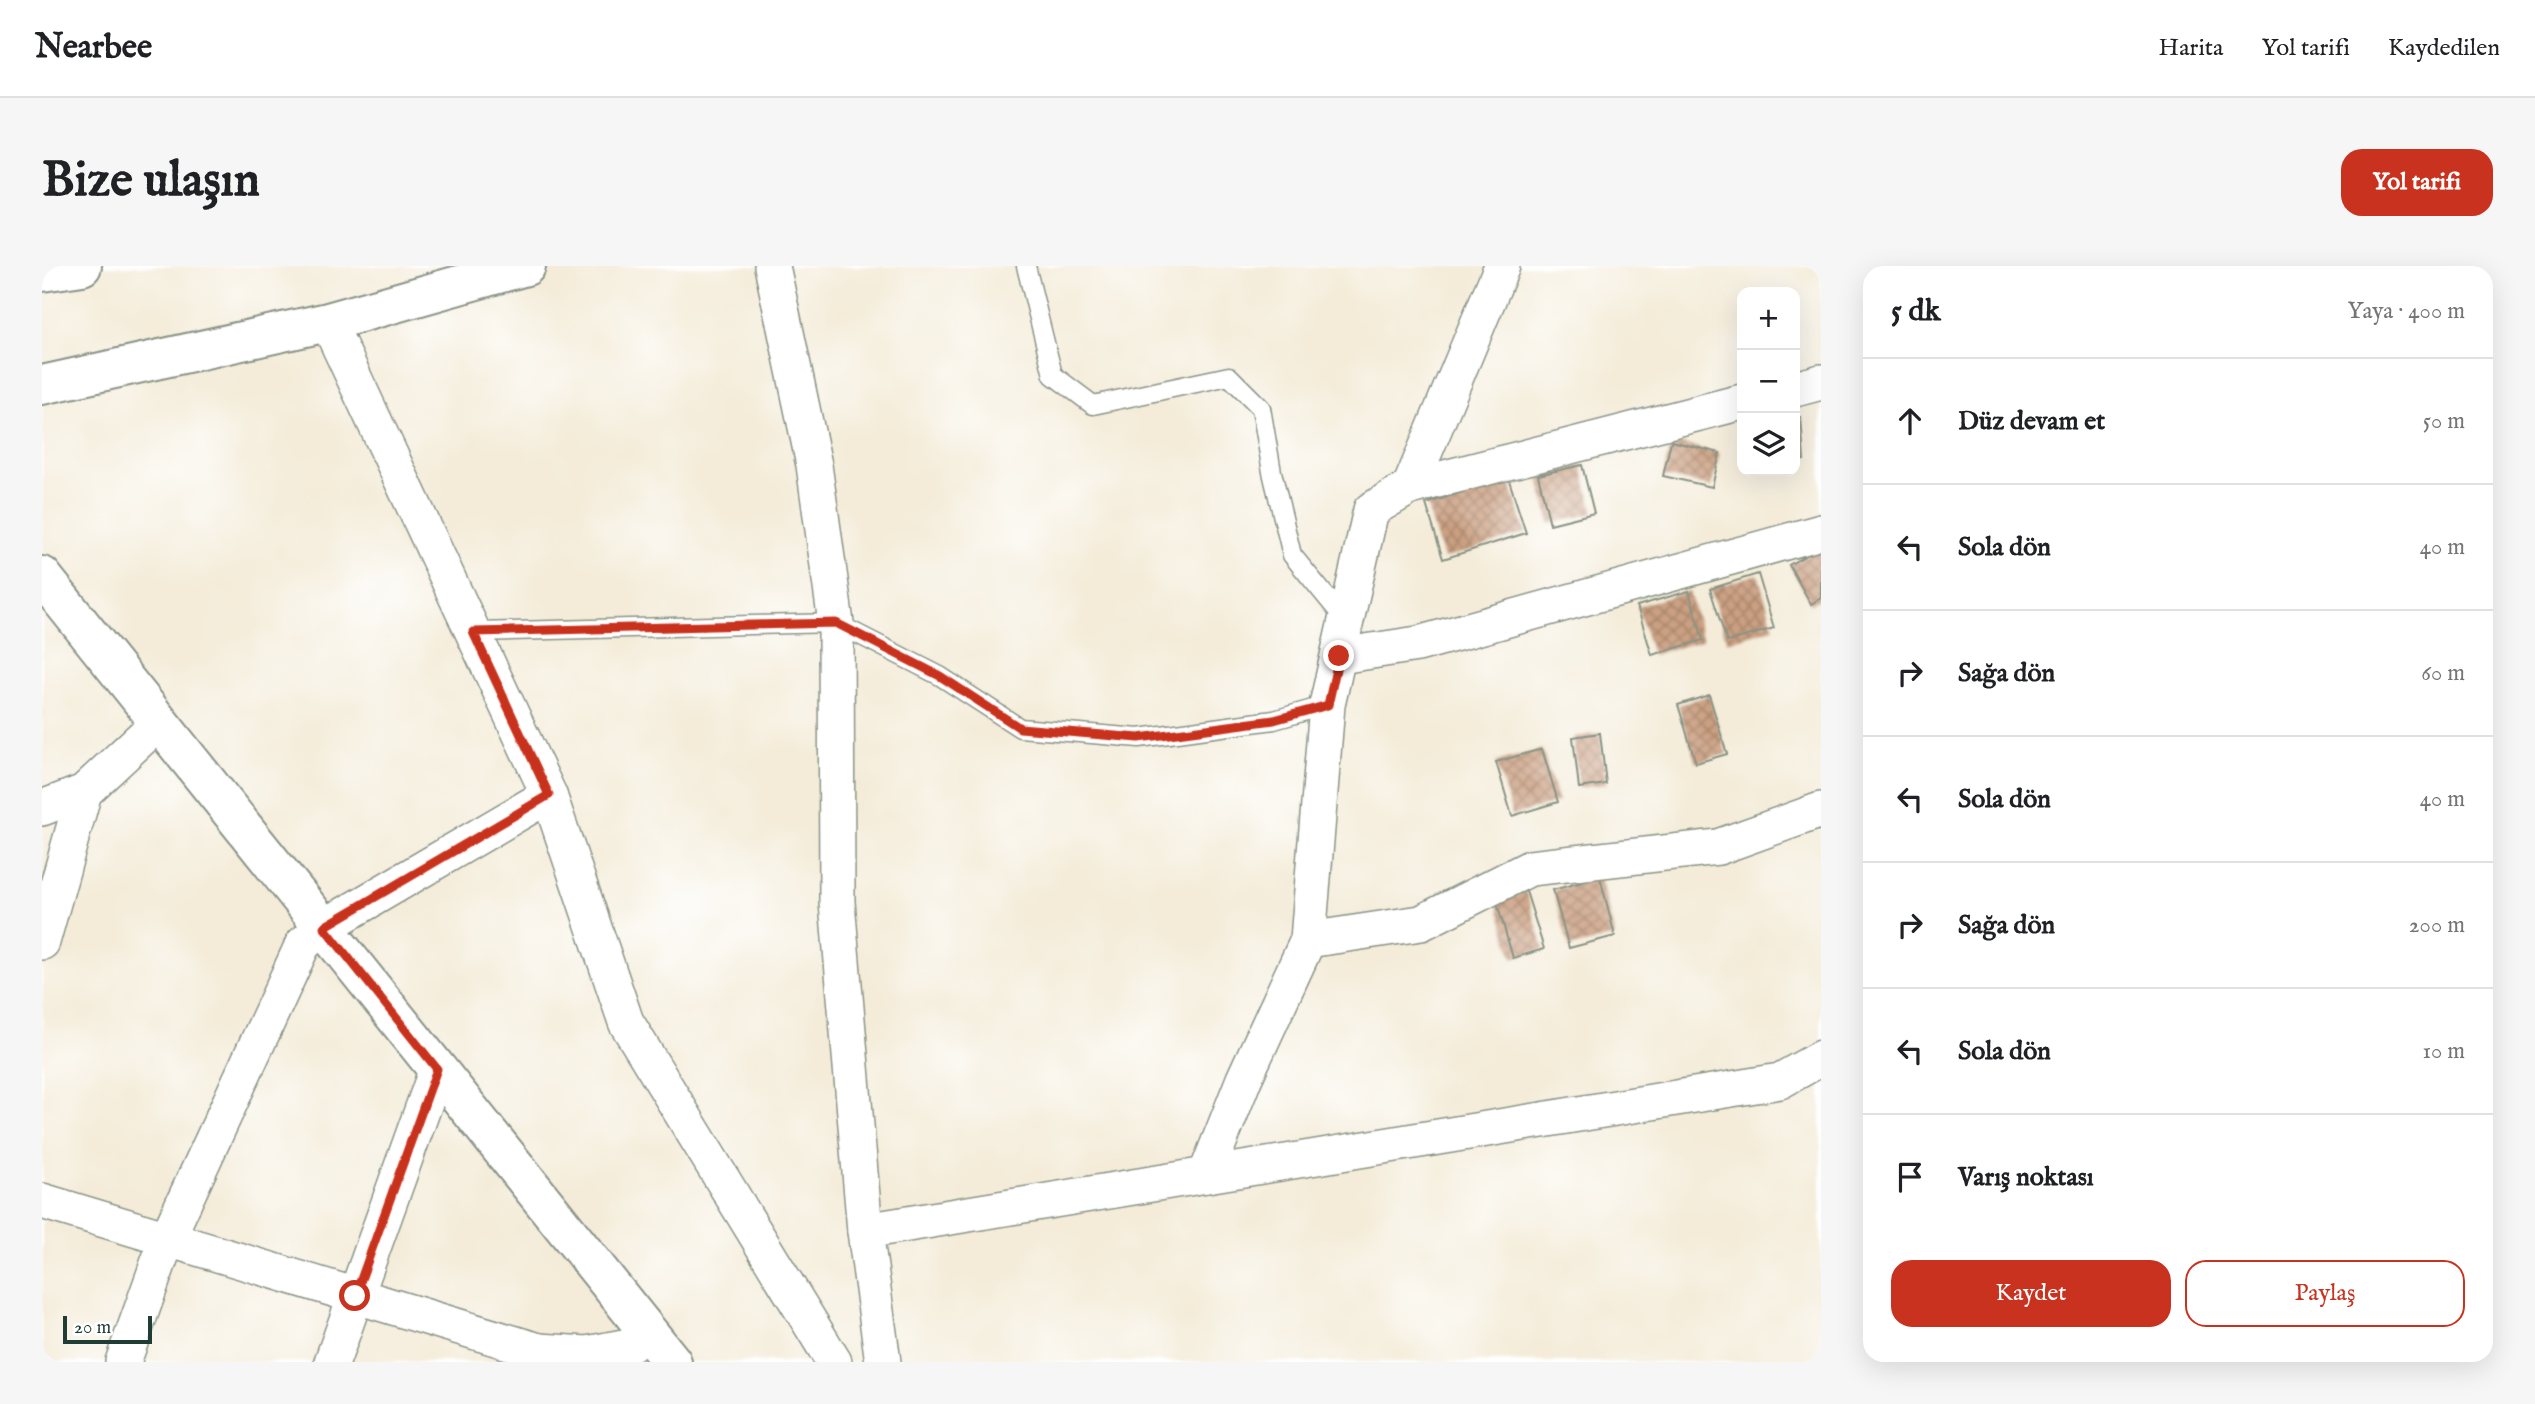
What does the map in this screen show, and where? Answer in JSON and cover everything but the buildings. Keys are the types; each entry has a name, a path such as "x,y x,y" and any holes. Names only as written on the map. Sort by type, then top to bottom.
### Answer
{"street":[{"path":"42,272 82,266"},
{"path":"42,385 328,322 526,266"},
{"path":"772,266 814,465 836,623 837,902 865,1231 883,1362"},
{"path":"1410,487 1502,266"},
{"path":"328,322 549,795 626,1022 834,1362"},
{"path":"1800,388 1821,382"},
{"path":"1206,1175 1244,1079 1308,940 1328,705 1371,510 1410,487 1737,403"},
{"path":"1339,656 1418,644 1821,532"},
{"path":"42,576 672,1362"},
{"path":"42,808 84,792 159,722"},
{"path":"42,942 84,792"},
{"path":"123,1362 167,1239 303,944 324,927 549,795"},
{"path":"1308,940 1421,923 1530,868 1718,846 1821,810"},
{"path":"865,1231 1780,1081 1821,1058"},
{"path":"332,1362 437,1069"},
{"path":"42,1201 355,1296 537,1357 587,1354 629,1346 647,1331"}],"lane":[{"path":"1026,266 1053,374 1093,405 1229,376 1261,408 1272,472 1293,555 1347,622"},
{"path":"473,632 836,623 940,676 1020,728 1139,738 1274,720 1328,705"}],"route":[{"path":"355,1296 437,1069 324,927 549,795 473,632 836,623 940,676 1020,728 1139,738 1274,720 1328,705 1339,656"}]}
